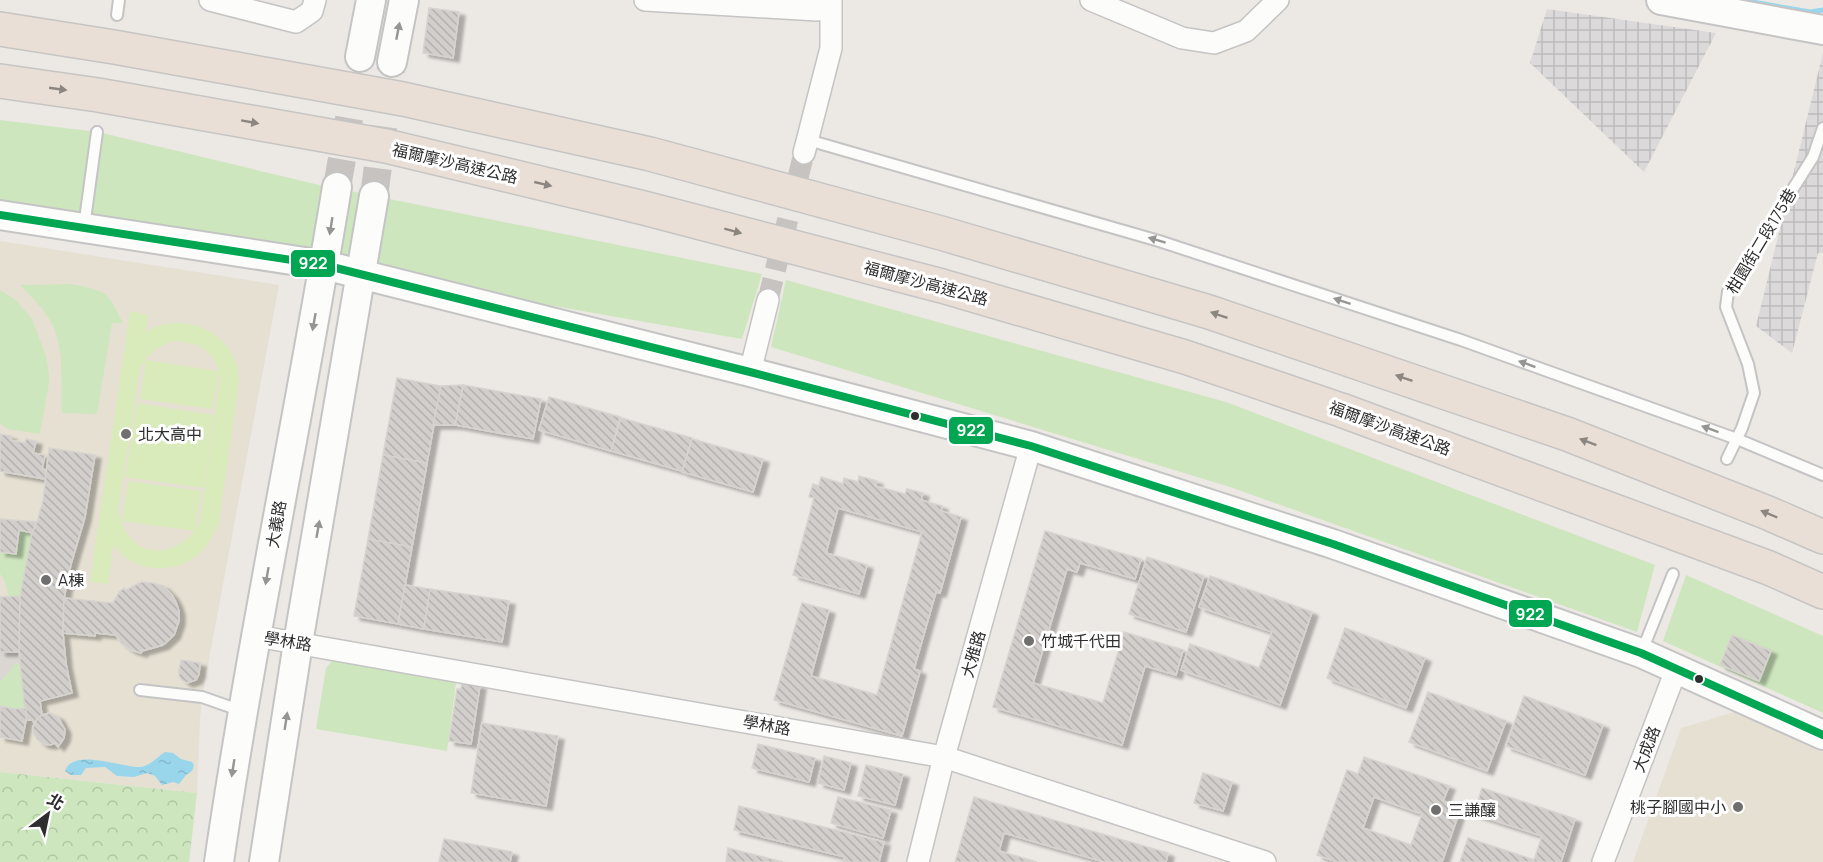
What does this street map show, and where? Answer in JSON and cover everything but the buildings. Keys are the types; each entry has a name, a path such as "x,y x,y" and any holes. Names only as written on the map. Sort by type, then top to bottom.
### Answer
{"highway":[{"path":"0,29 114,47 415,102 650,154 942,233 1209,312 1567,434 1823,537"},
{"name":"福爾摩沙高速公路","path":"0,81 98,94 386,147 644,208 942,286 1185,357 1341,410 1769,568 1823,592"}],"street":[{"path":"210,0 296,22 312,11 315,0"},
{"path":"360,57 371,0"},
{"path":"392,62 404,0"},
{"path":"645,0 817,10 830,0"},
{"path":"806,146 831,48 830,0"},
{"path":"1091,0 1182,38 1214,43 1246,31 1278,0"},
{"path":"1660,0 1823,30"},
{"name":"大義路","path":"219,862 242,711 337,187"},
{"path":"264,862 298,643 374,196"},
{"path":"0,215 324,265 361,273 1031,446 1333,544 1641,653 1823,735"},
{"path":"750,372 768,300"},
{"name":"大雅路","path":"918,862 944,757 1031,446"},
{"name":"學林路","path":"256,636 944,757 1265,862"},
{"name":"大成路","path":"1603,862 1676,670"}],"lane":[{"path":"117,15 119,0"},
{"name":"柑園街二段175巷","path":"1727,459 1754,393 1748,364 1725,307 1728,292 1813,157 1823,128"},
{"path":"84,228 98,132"},
{"path":"806,146 1159,241 1461,340 1737,439 1823,475"},
{"path":"1641,653 1673,574"},
{"path":"140,690 202,697 242,711"}],"shaded area":[{"path":"1547,9 1716,33 1644,172 1530,63"},
{"path":"1823,53 1823,253 1818,253 1792,353 1756,326"},
{"name":"北大高中","path":"0,241 279,285 202,697 197,793 0,772"},
{"path":"0,652 19,652 20,663 14,664 0,682"},
{"name":"桃子腳國中小","path":"1734,712 1823,752 1823,862 1633,862 1681,728"}],"green space":[{"path":"0,120 98,132 315,184 762,274 742,339 343,269 0,215"},
{"path":"786,280 1226,402 1655,565 1637,632 1230,487 771,347"},
{"path":"72,284 105,294 123,323 112,323 97,414 62,413 60,351 54,328 38,304 20,285"},
{"path":"0,290 16,300 32,319 46,356 49,383 40,434 8,429 0,424"},
{"path":"130,311 148,315 146,333 156,326 173,323 201,327 224,342 232,353 239,381 219,523 201,552 175,566 155,568 135,563 121,554 113,545 108,584 90,582","holes":["175,341 200,347 211,356 220,379 200,521 196,529 182,543 164,550 146,549 133,541 124,529 118,511 140,368 159,348"]},
{"path":"146,360 218,371 213,409 140,399"},
{"path":"137,403 214,415 204,488 125,477"},
{"path":"128,481 201,491 195,531 122,521"},
{"path":"19,530 32,533 20,596 9,597 4,579 0,574 0,552 16,553"},
{"path":"1686,575 1823,636 1823,713 1663,641"},
{"path":"333,660 457,675 447,751 316,729 326,668"},
{"path":"20,663 26,708 15,709 0,706 0,682 14,664"},
{"path":"0,772 197,793 189,862 0,862"}],"water":[{"path":"165,752 173,753 194,765 192,771 179,784 173,782 162,785 155,776 147,773 134,777 117,776 105,767 86,768 81,775 71,775 65,771 70,764 88,759 140,767"}],"waterway":[{"path":"1741,0 1810,12 1823,10"}],"tunnel":[{"path":"337,187 360,57"},
{"path":"374,196 392,62"},
{"path":"768,300 804,153"}],"transit line":[{"name":"922","path":"0,215 324,265 750,372 1031,446 1333,544 1641,653 1823,735"}],"place":[{"name":"北大高中","path":"126,434"},
{"name":"A棟","path":"46,580"},
{"name":"竹城千代田","path":"1029,641"},
{"name":"桃子腳國中小","path":"1738,807"},
{"name":"三謙釀","path":"1436,810"}]}
